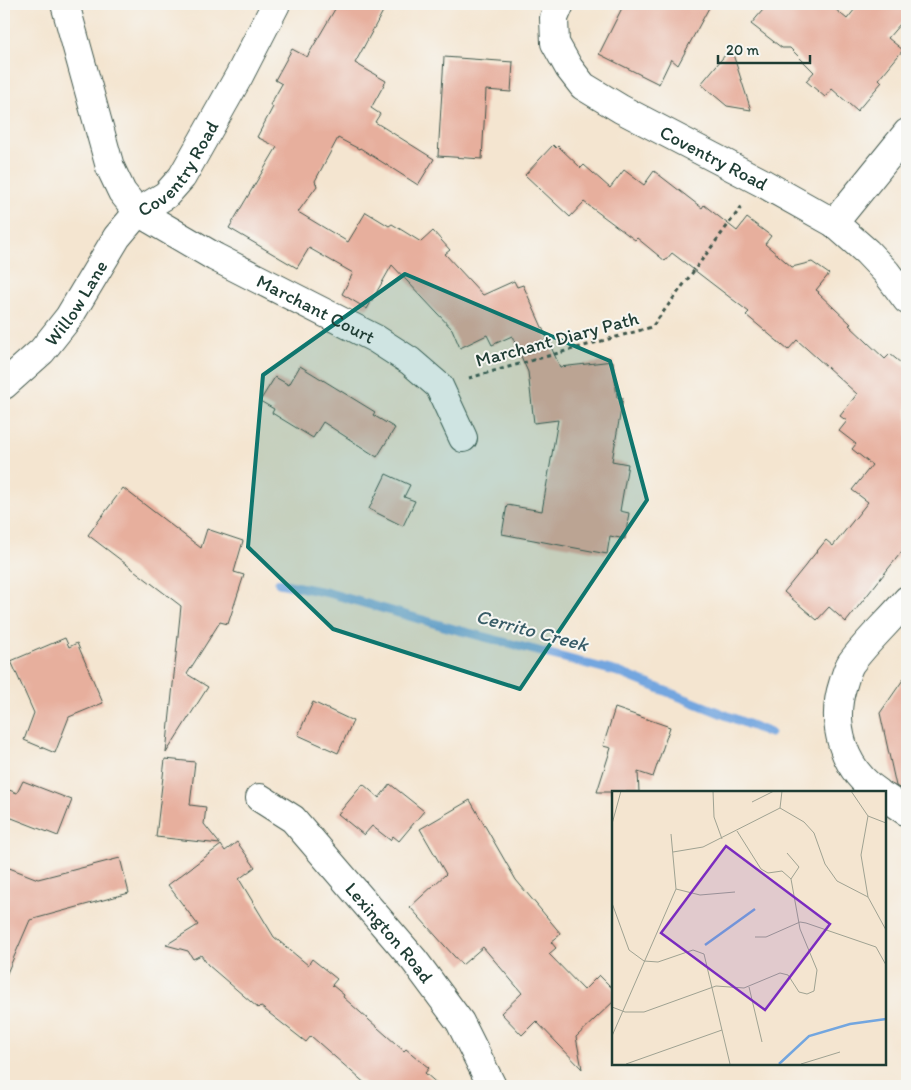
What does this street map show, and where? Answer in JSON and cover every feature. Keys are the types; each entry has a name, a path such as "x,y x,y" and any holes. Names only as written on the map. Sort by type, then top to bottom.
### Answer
{"street":[{"name":"Coventry Road","path":"64,4 110,167 122,192 138,212 166,195 182,177 239,76 276,4"},
{"name":"Coventry Road","path":"560,4 554,18 554,43 569,68 583,86 622,109 761,182 834,223 867,252 886,272 907,300"},
{"path":"834,223 907,133"},
{"name":"Willow Lane","path":"4,385 42,351 69,317 117,237 138,212"},
{"name":"Marchant Court","path":"138,212 215,258 376,339 410,361 439,386 463,438"},
{"path":"876,791 852,768 840,738 838,700 850,664 907,600"},
{"name":"Lexington Road","path":"260,798 293,820 414,960 460,1022 492,1086"},
{"path":"886,798 907,812"}],"path":[{"name":"Marchant Diary Path","path":"439,386 652,327 761,182"}],"highlighted area":[{"path":"405,274 610,361 647,500 520,689 333,629 248,547 263,375"}],"building":[{"path":"338,4 387,4 355,63 386,81 371,108 380,114 375,122 434,159 418,185 360,148 338,138 315,181 317,186 298,212 348,242 366,212 389,226 392,224 421,242 433,231 450,250 445,254 483,295 514,281 517,287 523,285 560,367 613,361 617,398 623,398 612,461 628,464 620,511 629,513 625,539 610,536 607,554 502,534 507,505 542,511 558,420 534,423 528,372 512,336 492,345 487,335 460,348 452,329 392,265 367,309 342,294 353,273 309,248 297,268 229,228 277,147 257,137 273,107 270,105 282,84 275,80 292,49 307,57"},
{"path":"624,4 711,4 678,65 671,59 659,84 599,54"},
{"path":"768,4 829,4 847,19 859,4 907,4 907,16 888,38 903,50 879,79 882,82 857,111 832,89 825,97 806,81 814,72 790,48 782,48 751,24"},
{"path":"731,48 751,110 727,106 701,84"},
{"path":"444,57 513,62 511,92 486,90 482,159 438,156"},
{"path":"553,145 556,148 558,146 581,168 584,165 610,188 624,170 644,185 654,171 702,208 704,205 737,231 747,218 771,236 765,244 792,267 812,262 829,274 816,290 818,293 885,359 890,354 907,368 907,545 846,622 829,607 817,620 784,592 826,540 833,546 868,502 852,490 872,465 852,449 856,444 839,431 847,421 840,416 857,394 797,340 788,350 746,315 749,312 672,253 665,261 637,238 635,240 584,202 570,217 525,175"},
{"path":"300,366 375,412 373,415 395,428 377,457 323,422 313,438 272,413 274,409 260,401 275,377 289,385"},
{"path":"386,474 410,485 404,497 415,501 403,526 369,509"},
{"path":"123,488 201,548 207,529 243,541 234,572 244,575 228,624 220,622 187,674 208,687 166,753 181,606 88,535"},
{"path":"65,638 69,647 77,643 103,703 69,717 55,753 24,740 34,713 11,661"},
{"path":"907,674 907,788 901,789 896,786 880,713"},
{"path":"313,702 353,721 338,753 298,735"},
{"path":"615,708 670,727 653,777 638,772 639,791 597,792 611,748 603,746"},
{"path":"165,759 195,762 190,805 206,807 204,824 220,844 156,837"},
{"path":"23,781 72,800 58,836 4,815 4,788 17,793"},
{"path":"363,784 379,798 390,784 424,811 399,841 393,836 390,840 372,826 364,835 338,814"},
{"path":"470,800 516,880 561,934 551,942 556,948 549,954 584,990 599,975 612,988 612,1003 576,1037 582,1069 536,1021 522,1035 501,1013 522,993 483,947 462,965 410,907 446,874 420,829"},
{"path":"237,842 255,867 239,879 274,937 308,965 312,959 337,979 332,985 344,995 343,997 404,1051 406,1049 429,1068 425,1073 440,1086 368,1086 311,1036 306,1042 260,1006 258,1008 208,965 201,955 193,959 188,951 166,945 198,925 168,885 221,845 225,851"},
{"path":"120,858 129,893 30,920 4,980 4,866 38,879"}],"waterway":[{"name":"Cerrito Creek","path":"279,583 329,593 454,629 618,672 770,733"}]}
